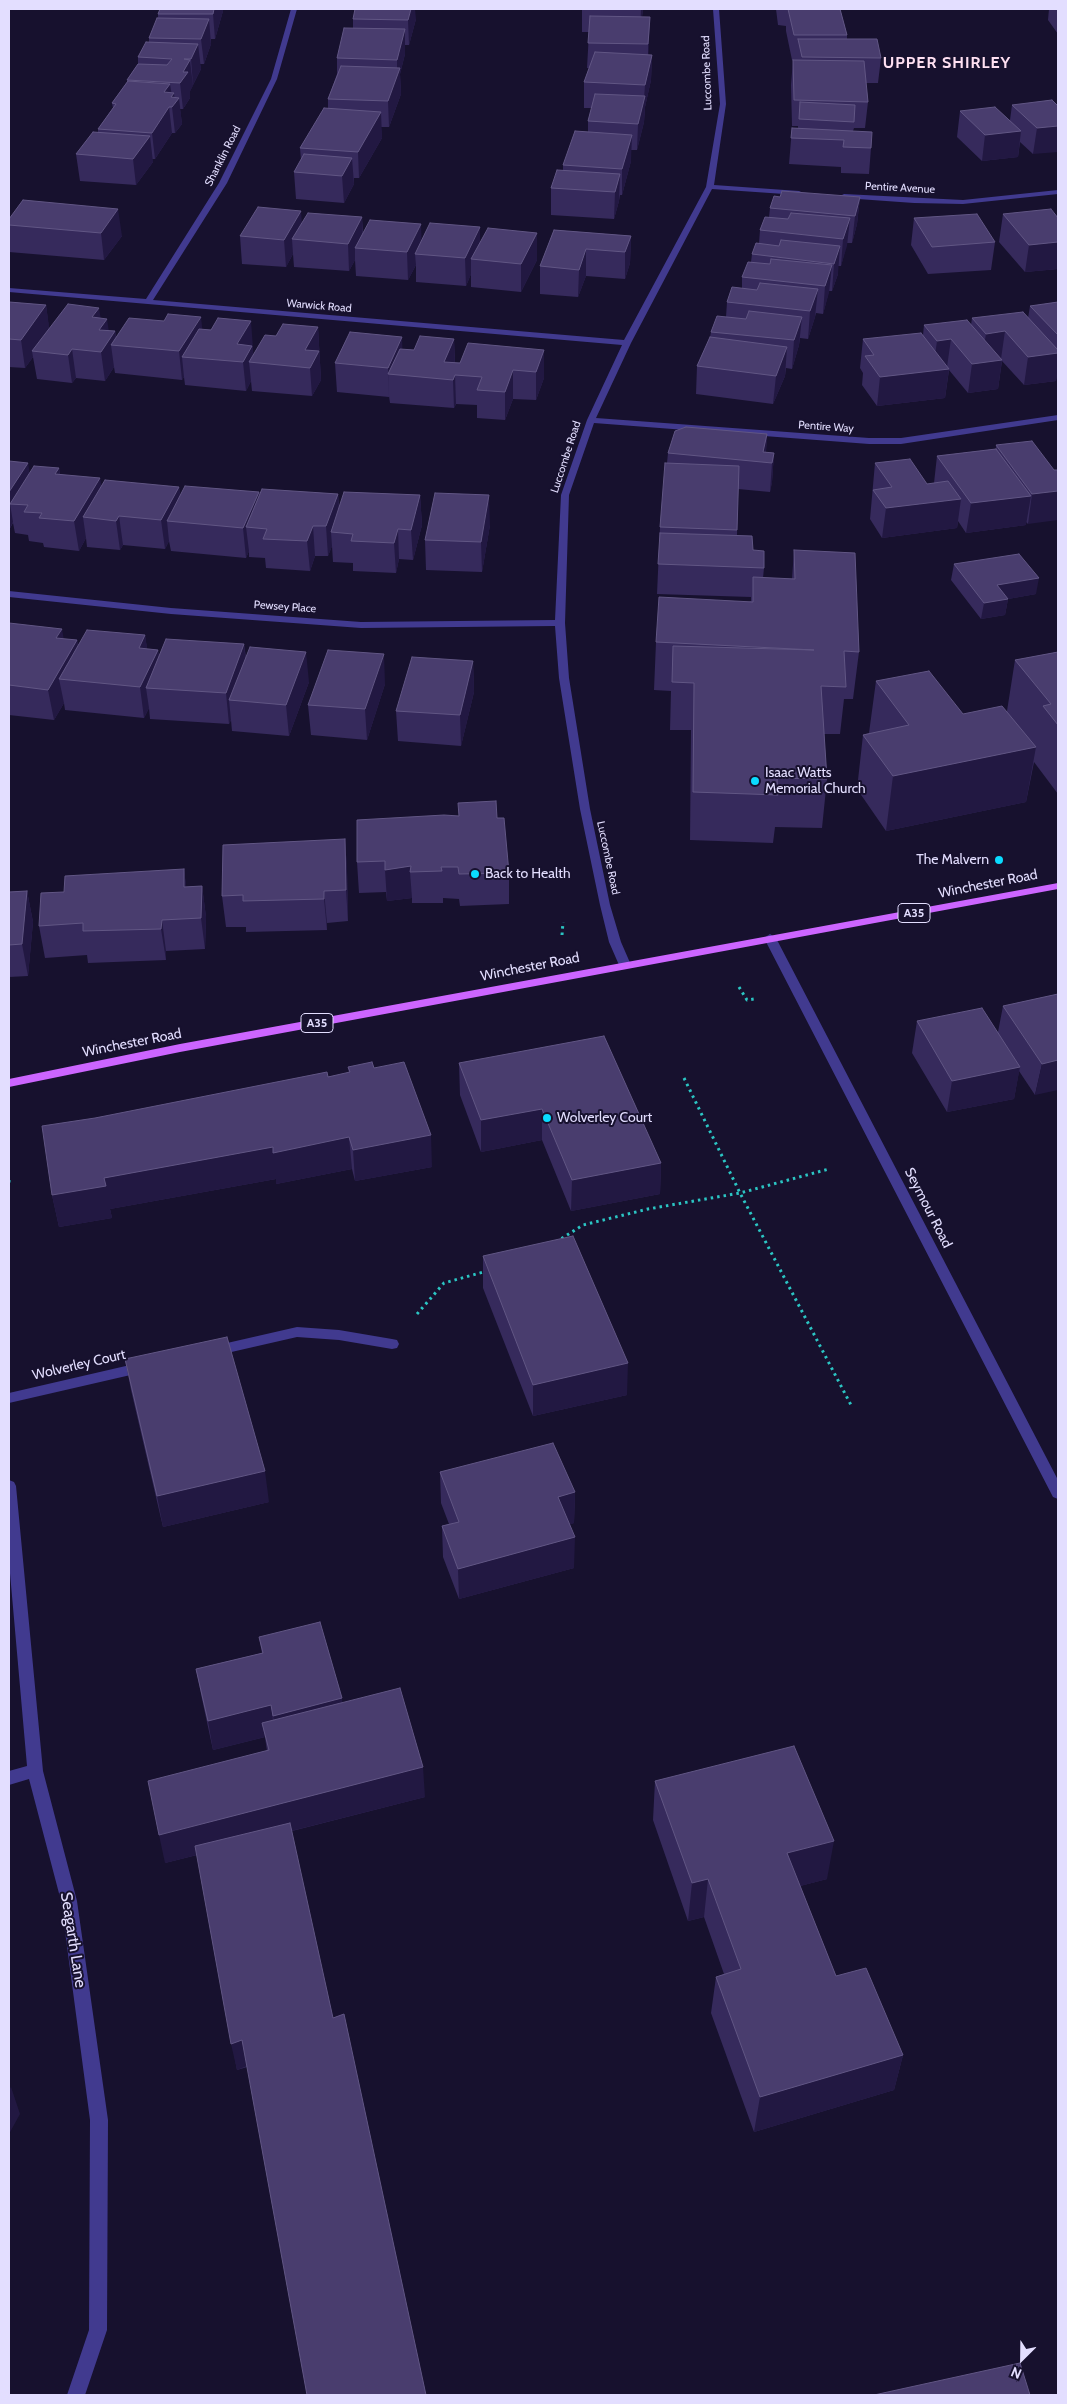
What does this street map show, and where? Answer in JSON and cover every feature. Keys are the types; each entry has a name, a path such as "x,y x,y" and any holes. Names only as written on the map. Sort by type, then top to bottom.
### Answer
{"main road":[{"name":"Winchester Road","path":"9,1083 190,1046 1058,886"}],"street":[{"name":"Shanklin Road","path":"148,302 223,183 274,78 294,9"},
{"name":"Luccombe Road","path":"625,965 605,905 585,809 564,678 560,623 565,495 590,420 627,343 710,187 723,104 716,9"},
{"path":"710,187 807,194"},
{"name":"Pentire Avenue","path":"836,196 963,202 1058,192"},
{"name":"Warwick Road","path":"9,290 627,343"},
{"name":"Pentire Way","path":"590,420 869,442 901,441 1058,418"},
{"name":"Pewsey Place","path":"9,594 171,611 362,624 560,623"},
{"name":"Seymour Road","path":"770,938 1058,1493"},
{"path":"201,1354 297,1332 339,1335 392,1344"},
{"name":"Wolverley Court","path":"9,1398 153,1365"},
{"name":"Seagarth Lane","path":"9,1486 35,1771 69,1901 99,2120 98,2330 76,2395"},
{"path":"9,1778 35,1771"}],"path":[{"path":"684,1078 740,1192 852,1407"},
{"path":"552,1244 583,1225 648,1209 740,1192 829,1169"},
{"path":"392,1344 444,1283 491,1269"}],"building":[{"path":"160,9 214,9 213,14 158,14"},
{"path":"355,9 411,9 408,20 353,19"},
{"path":"788,9 840,9 847,35 794,35"},
{"path":"590,16 650,17 648,44 588,43"},
{"path":"157,18 209,19 201,39 149,38"},
{"path":"344,28 405,29 397,60 337,58"},
{"path":"798,39 877,39 881,58 802,57"},
{"path":"146,42 198,44 191,59 184,59 190,60 183,72 188,72 180,83 127,80 138,64 167,65 172,59 138,57"},
{"path":"595,52 652,55 645,85 584,82"},
{"path":"793,60 864,61 868,102 794,100"},
{"path":"341,66 400,68 388,101 328,99"},
{"path":"128,81 170,84 164,92 174,93 171,97 179,98 172,107 169,107 152,133 98,129 116,104 112,103"},
{"path":"595,94 645,96 638,124 588,121"},
{"path":"1052,100 1058,106 1058,126 1037,128 1012,105"},
{"path":"800,102 855,105 854,122 799,119"},
{"path":"995,107 1021,131 985,135 960,111"},
{"path":"324,108 381,112 358,152 300,148"},
{"path":"792,128 872,132 871,148 843,147 844,140 791,138"},
{"path":"575,131 632,135 622,169 563,165"},
{"path":"93,132 150,136 133,159 76,154"},
{"path":"304,154 352,158 342,176 294,172"},
{"path":"557,170 620,174 615,192 551,188"},
{"path":"782,191 860,197 855,216 770,208 774,196 780,197"},
{"path":"23,200 118,209 101,233 9,225 9,219"},
{"path":"258,207 301,211 284,240 240,236"},
{"path":"1051,209 1058,218 1058,242 1029,245 1003,214"},
{"path":"308,213 362,217 348,244 292,239"},
{"path":"791,213 850,218 843,239 760,230 765,217 788,219"},
{"path":"977,214 995,242 932,247 914,218"},
{"path":"370,220 421,224 407,252 355,248"},
{"path":"430,223 480,227 465,258 415,254"},
{"path":"488,228 537,233 521,264 471,259"},
{"path":"554,230 631,236 625,252 586,249 579,270 540,266"},
{"path":"781,240 840,246 834,264 752,254 756,243 779,246"},
{"path":"771,259 832,265 825,286 742,277 748,262 770,264"},
{"path":"760,283 818,289 810,311 727,302 732,287 757,290"},
{"path":"9,302 46,305 21,340 9,339"},
{"path":"1058,302 1058,335 1030,306"},
{"path":"68,304 99,308 92,317 107,319 99,330 115,331 101,352 72,349 68,355 32,351"},
{"path":"749,311 802,317 794,340 711,332 717,316 746,319"},
{"path":"1023,312 1058,350 1058,353 1028,357 1005,331 986,334 972,318"},
{"path":"168,314 201,317 179,351 111,345 129,318 164,321"},
{"path":"218,318 251,321 237,344 252,346 243,362 182,357 199,329 211,330"},
{"path":"967,320 1002,360 972,364 951,339 937,341 924,325"},
{"path":"283,324 318,327 305,350 319,351 310,368 249,362 265,335 276,336"},
{"path":"350,332 402,337 388,368 335,363"},
{"path":"921,333 949,369 880,377 865,356 874,355 863,339"},
{"path":"420,336 454,339 444,362 460,363 468,343 544,350 536,372 513,370 505,392 477,390 482,377 455,375 453,380 388,374 400,349 414,350"},
{"path":"710,337 787,347 776,376 697,366"},
{"path":"686,427 767,434 763,452 774,453 772,463 668,453 675,431"},
{"path":"1032,441 1054,470 1058,470 1058,491 1032,494 996,445"},
{"path":"996,449 1031,496 971,503 937,456"},
{"path":"910,459 927,484 948,481 961,499 886,508 873,490 892,487 875,463"},
{"path":"9,461 28,463 9,492"},
{"path":"665,463 739,466 737,530 660,527"},
{"path":"34,466 59,468 55,474 100,478 74,521 39,518 42,513 24,512 28,505 10,504"},
{"path":"105,480 179,487 161,520 119,516 116,521 83,517"},
{"path":"185,486 259,492 243,528 167,521"},
{"path":"262,489 338,494 326,526 313,526 307,541 263,539 267,529 246,527"},
{"path":"344,492 420,495 411,530 398,529 394,543 351,541 353,534 331,532"},
{"path":"435,493 489,495 481,542 425,540"},
{"path":"660,533 752,536 753,550 764,551 764,568 658,564"},
{"path":"794,550 855,553 859,652 844,651 846,687 821,686 827,779 777,778 778,795 693,792 694,683 672,682 673,646 814,650 656,642 659,597 753,602 753,577 795,579"},
{"path":"1019,554 1039,578 997,585 1008,599 984,603 954,564"},
{"path":"9,623 62,629 56,638 77,640 48,690 9,685"},
{"path":"87,630 145,635 139,648 158,650 140,687 59,679"},
{"path":"166,639 244,644 226,693 146,688"},
{"path":"250,647 306,652 286,705 229,700"},
{"path":"328,650 384,654 365,709 308,705"},
{"path":"1058,652 1058,725 1043,706 1051,704 1015,660"},
{"path":"412,657 473,661 460,715 396,711"},
{"path":"929,671 963,714 1002,706 1036,747 893,776 863,735 909,725 876,681"},
{"path":"496,801 497,818 504,818 509,873 459,874 458,867 441,867 442,871 410,872 411,866 385,870 385,861 357,862 357,820 444,815 459,816 458,803"},
{"path":"345,839 346,890 324,891 324,899 243,901 243,895 222,896 223,845"},
{"path":"184,869 184,887 202,886 201,918 162,920 161,929 83,931 83,923 39,926 41,893 64,892 65,876"},
{"path":"27,891 22,944 9,945 9,892"},
{"path":"1058,994 1058,1060 1042,1064 1003,1006"},
{"path":"982,1008 1020,1067 952,1081 917,1021"},
{"name":"Wolverley Court","path":"604,1036 661,1163 572,1180 542,1109 481,1120 459,1063"},
{"path":"372,1062 374,1068 404,1062 431,1135 353,1150 349,1137 273,1153 273,1147 104,1178 106,1186 52,1195 42,1126 95,1118 327,1072 328,1077 350,1072 348,1067"},
{"path":"573,1236 628,1363 533,1385 483,1256"},
{"path":"227,1337 265,1471 157,1496 125,1359"},
{"path":"553,1443 575,1492 558,1497 575,1537 458,1569 442,1526 459,1522 440,1472"},
{"path":"320,1622 342,1698 273,1716 271,1705 208,1721 196,1669 263,1653 259,1637"},
{"path":"400,1688 423,1767 159,1835 148,1781 269,1750 262,1723"},
{"path":"794,1746 834,1841 787,1853 836,1976 866,1968 903,2055 760,2097 716,1977 741,1969 708,1879 692,1883 655,1781"},
{"path":"290,1823 333,2018 344,2014 426,2395 307,2395 242,2040 231,2044 195,1846"},
{"path":"1020,2363 1030,2395 874,2395"}],"place":[{"name":"Isaac Watts Memorial Church","path":"755,781"},
{"name":"The Malvern","path":"999,860"},
{"name":"Back to Health","path":"475,874"},
{"name":"Wolverley Court","path":"547,1118"}],"district":[{"name":"UPPER SHIRLEY","path":"947,63"}]}
